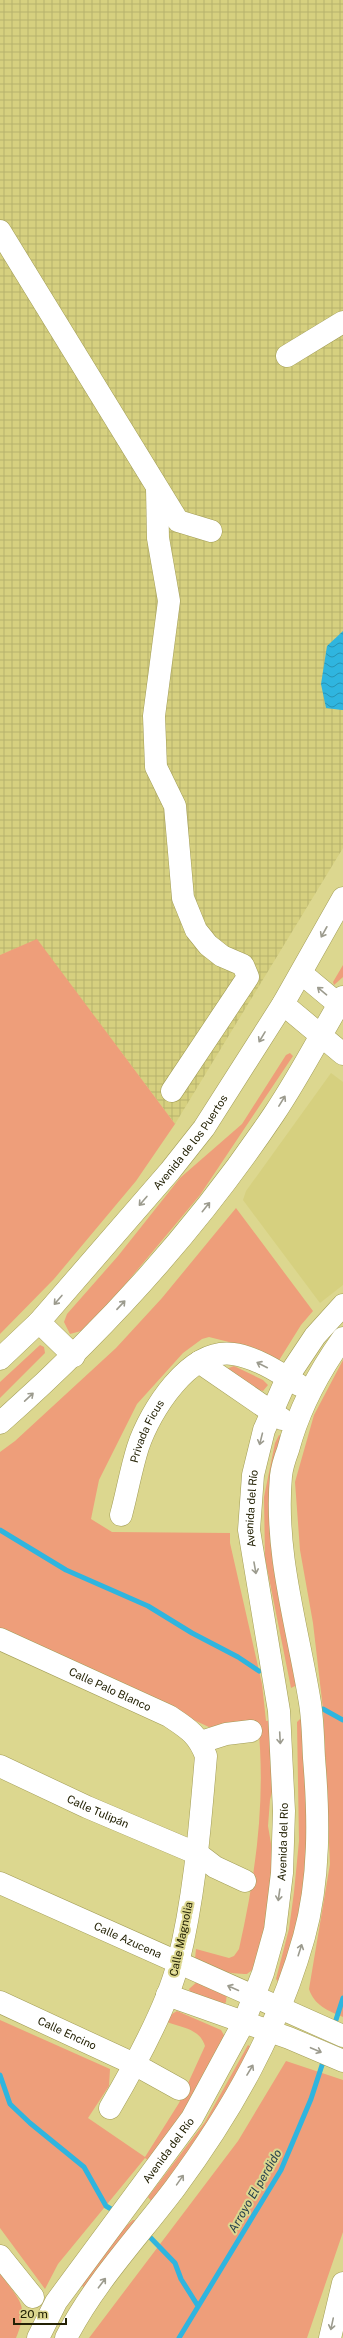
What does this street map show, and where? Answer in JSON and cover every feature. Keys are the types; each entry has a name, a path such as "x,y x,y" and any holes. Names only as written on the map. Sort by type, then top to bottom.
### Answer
{"street":[{"path":"0,231 178,521 211,531"},
{"path":"287,356 343,322"},
{"path":"157,488 158,538 169,601 154,716 156,767 175,806 183,898 196,930 208,945 222,956 243,965 248,977 172,1091"},
{"name":"Avenida de los Puertos","path":"0,1359 39,1322 170,1171 204,1128 283,1004 343,898"},
{"path":"0,1423 74,1356 154,1270 217,1194 274,1114 342,1003 301,973"},
{"path":"283,1004 343,1054"},
{"name":"Avenida del Río","path":"38,2338 56,2302 192,2118 244,2022 255,1998 275,1930 282,1873 284,1811 279,1711 249,1530 252,1475 271,1411 287,1378 315,1336 343,1305"},
{"path":"39,1322 74,1356"},
{"path":"66,2338 78,2314 212,2136 280,2035 281,2010 305,1934 316,1863 318,1814 310,1705 291,1606 283,1549 280,1506 281,1473 294,1427 309,1391 338,1345 315,1336"},
{"name":"Privada Ficus","path":"121,1515 138,1446 154,1416 177,1380 199,1362 216,1354 233,1354 248,1358 309,1391"},
{"path":"199,1362 294,1427"},
{"name":"Calle Palo Blanco","path":"0,1639 169,1716 189,1729 203,1749"},
{"path":"279,1711 310,1705"},
{"path":"203,1749 226,1734 251,1731"},
{"name":"Calle Magnolia","path":"110,2108 134,2064 167,1995 178,1964 198,1854 203,1749"},
{"name":"Calle Tulipán","path":"0,1766 87,1807 198,1854 215,1867 244,1881"},
{"name":"Calle Azucena","path":"0,1884 303,2020 343,2036"},
{"path":"167,1995 280,2035 343,2061"},
{"name":"Calle Encino","path":"0,2002 134,2064 179,2089"},
{"path":"130,2203 152,2217"},
{"path":"0,2256 33,2297"},
{"path":"330,2338 343,2283"},
{"path":"56,2302 78,2314"}],"shaded area":[{"path":"0,0 343,0 343,848 175,1124 37,940 0,955"},
{"path":"37,939 175,1124 136,1181 54,1279 0,1334 0,955"},
{"path":"343,965 343,977 334,985 333,982"},
{"path":"290,1053 293,1056 200,1195 113,1299 81,1331 70,1334 64,1322 67,1314 118,1256 180,1178 242,1124 286,1055"},
{"path":"331,1073 343,1082 343,1285 320,1303 243,1200 246,1191"},
{"path":"236,1208 313,1311 301,1325 278,1362 267,1361 229,1342 209,1337 202,1339 183,1353 137,1404 99,1480 91,1519 112,1532 230,1533 230,1543 262,1684 266,1721 275,1720 279,1763 270,1800 268,1826 275,1867 274,1896 256,1967 247,1974 212,1969 195,1959 196,1949 229,1958 234,1956 239,1949 255,1865 258,1836 261,1780 258,1723 211,1728 0,1630 0,1452 15,1441 116,1348 162,1298"},
{"path":"40,1345 44,1347 45,1353 0,1398 0,1382"},
{"path":"343,1360 343,2017 322,2007 311,1995 309,1989 330,1864 323,1709 313,1623 300,1550 295,1482 314,1415"},
{"path":"234,1366 263,1380 268,1385 263,1391 255,1388 226,1369"},
{"path":"279,1435 281,1436 297,1685 291,1688 265,1558 264,1497 275,1443"},
{"path":"300,1719 303,1721 308,1858 296,1931 279,1983 276,1979 289,1929 299,1841 297,1722"},
{"path":"198,1981 227,1992 226,2002 223,2005 191,1994 189,1989"},
{"path":"177,2011 221,2030 225,2037 224,2044 152,2163 145,2158 58,2264 45,2289 0,2228 0,2020 110,2069 109,2086 88,2118 145,2157 179,2103 205,2046 203,2040 195,2033 167,2022 172,2014"},
{"path":"248,2045 251,2047 219,2113 152,2202 148,2197 205,2122"},
{"path":"286,2061 343,2080 343,2232 307,2338 89,2338 238,2141"},
{"path":"133,2220 139,2220 85,2290 81,2284 124,2228"},
{"path":"0,2273 17,2297 22,2310 20,2327 16,2338 0,2338"}],"water":[{"path":"343,631 342,710 326,708 321,684 327,646"}],"waterway":[{"path":"0,1530 66,1570 148,1606 192,1633 238,1657 259,1671"},
{"path":"323,1709 343,1720"},
{"name":"Arroyo El perdido","path":"334,2026 343,1998"},
{"name":"Arroyo El perdido","path":"179,2338 281,2170 311,2099 324,2059"},
{"path":"0,2075 10,2104 30,2123 84,2167 106,2206 116,2212"},
{"path":"146,2233 175,2263 181,2279 198,2306"}]}
